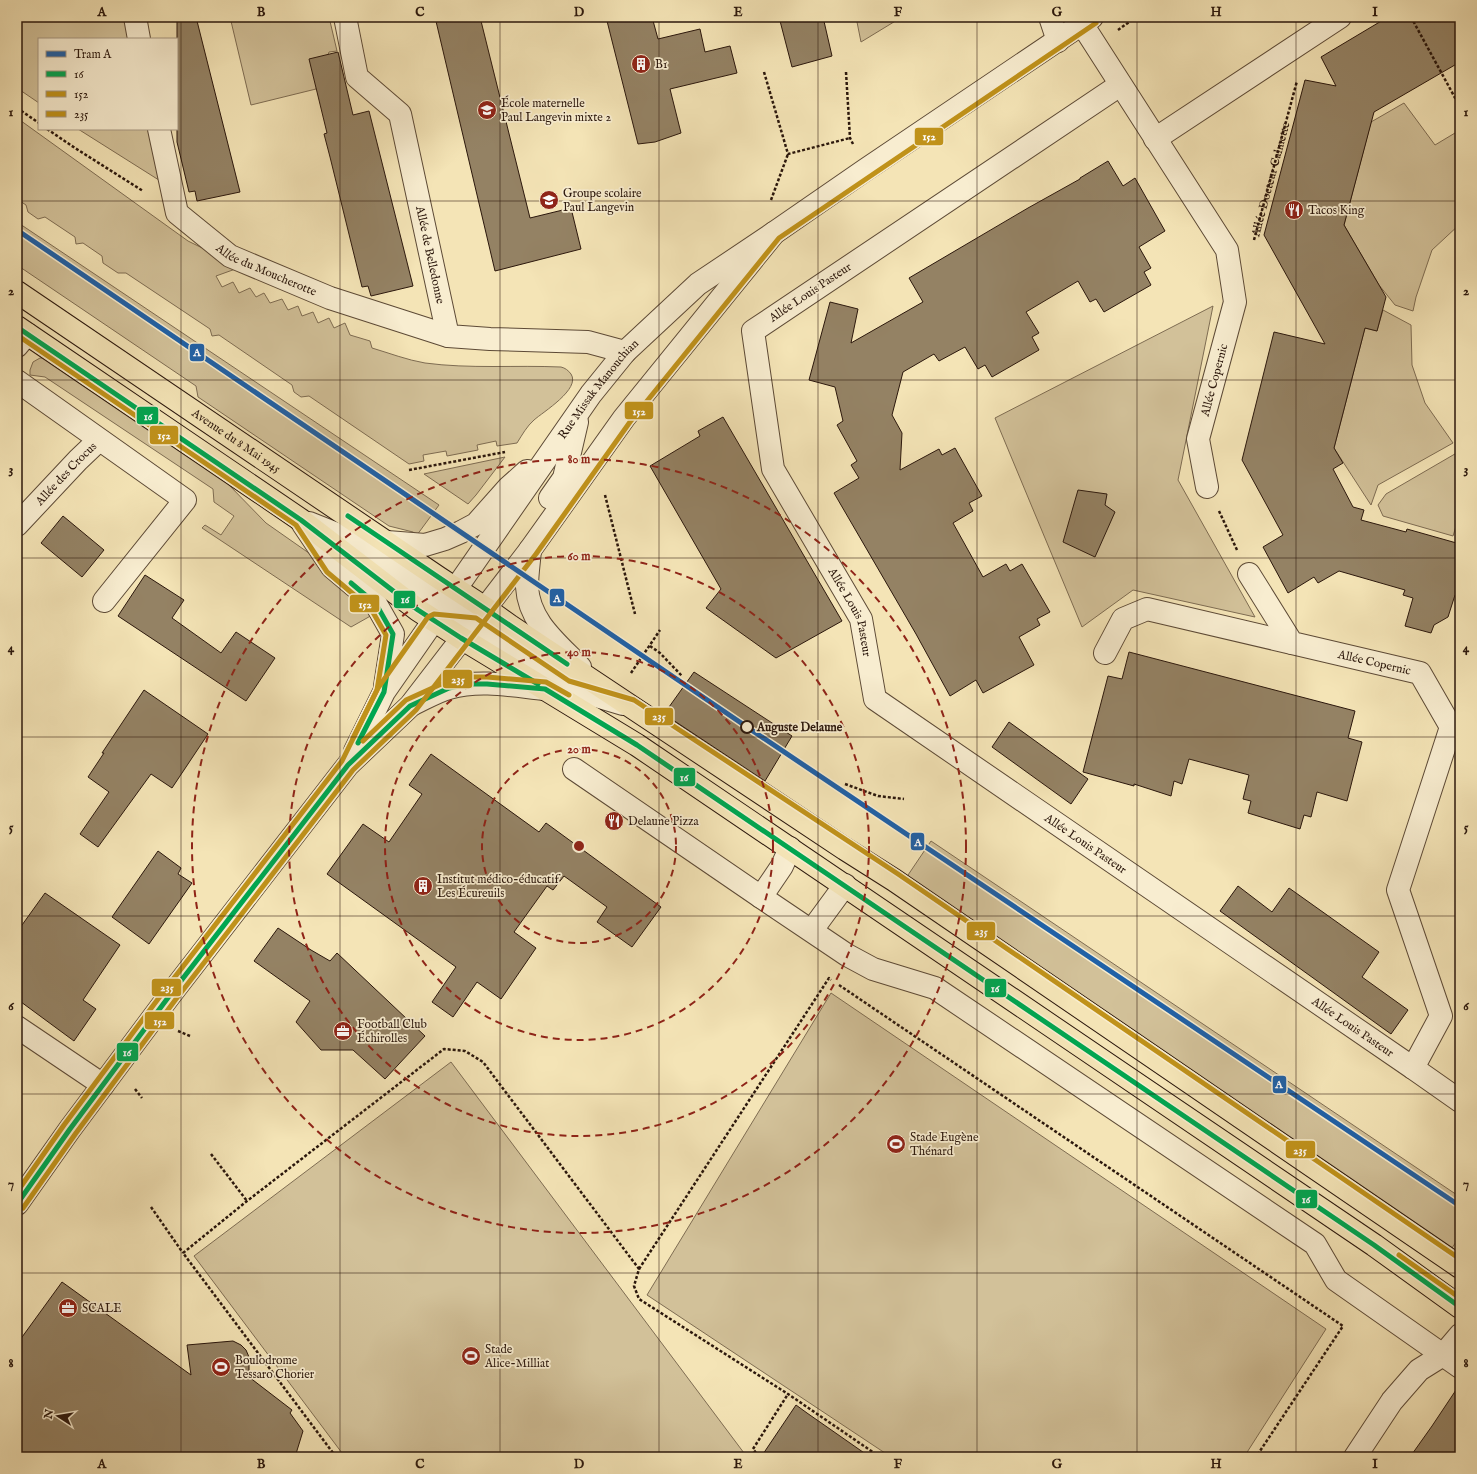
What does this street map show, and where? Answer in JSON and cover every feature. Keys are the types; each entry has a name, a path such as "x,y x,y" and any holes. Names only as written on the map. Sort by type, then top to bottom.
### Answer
{"main road":[{"name":"Avenue du 8 Mai 1945","path":"17,292 387,542 460,614"},
{"path":"20,336 301,520 418,610 460,614 510,626 900,884 1460,1267"},
{"path":"460,614 545,689 637,745 845,885 1374,1246 1460,1307"}],"street":[{"path":"134,17 139,38"},
{"name":"Allée de Belledonne","path":"345,17 357,77 400,114 452,337"},
{"path":"1050,17 1058,41"},
{"path":"1155,139 1340,17"},
{"path":"1087,21 1120,85 1227,250"},
{"name":"Rue Missak Manouchian","path":"17,1204 70,1129 170,995 348,765 410,706 555,446 580,409 625,352 698,284 1087,21"},
{"name":"Allée Louis Pasteur","path":"1120,85 753,331 773,469 861,619 874,699 1413,1068"},
{"path":"159,130 177,213"},
{"name":"Allée du Moucherotte","path":"177,213 230,256 330,298 452,337"},
{"name":"Rue Missak Manouchian","path":"348,765 384,692 460,614 530,550 624,418 774,233"},
{"name":"Allée Copernic","path":"1206,487 1198,439 1235,302 1227,250"},
{"path":"452,337 588,342 625,352"},
{"path":"17,381 184,500 104,601"},
{"path":"374,740 386,710 460,614 519,543 564,478 580,409"},
{"name":"Allée des Crocus","path":"17,525 78,460 100,440"},
{"path":"387,542 424,545 445,539 476,524 508,488 555,446"},
{"path":"301,520 332,567 376,604 393,634 384,692"},
{"path":"530,550 527,587 531,607 541,627 596,683"},
{"path":"1249,574 1292,643"},
{"name":"Allée Copernic","path":"1105,653 1123,619 1147,609 1420,673 1455,724 1398,890 1441,1016 1413,1068"},
{"path":"460,614 566,687 630,706"},
{"path":"410,706 449,688 469,684 545,689"},
{"path":"574,769 847,955 873,969 935,988 1315,1244 1336,1280 1452,1361"},
{"path":"761,897 782,866 790,848"},
{"path":"812,930 845,885"},
{"path":"17,1027 103,1086"},
{"path":"1413,1068 1460,1101"},
{"path":"1452,1361 1460,1335"},
{"path":"1355,1457 1392,1401 1418,1370 1452,1361"}],"path":[{"path":"1411,17 1460,107"},
{"path":"764,72 788,154 768,206"},
{"path":"846,72 850,138 865,170"},
{"name":"Allée Docteur Calmette","path":"1227,250 1253,244 1297,79"},
{"path":"17,108 38,122"},
{"path":"48,130 177,213"},
{"path":"788,154 850,138"},
{"path":"408,470 508,451"},
{"path":"1206,487 1249,574"},
{"path":"605,494 635,614"},
{"path":"630,673 660,630"},
{"path":"650,646 660,653 682,676"},
{"path":"845,784 878,796 904,799"},
{"path":"880,1457 788,1394 639,1299 634,1286 639,1269 829,978 1343,1326 1256,1457"},
{"path":"175,1030 190,1036"},
{"path":"183,1253 247,1201 444,1050 465,1051 483,1062 639,1269"},
{"path":"133,1086 142,1098"},
{"path":"211,1154 247,1201"},
{"path":"151,1207 183,1253 336,1457"},
{"path":"759,1457 753,1449 788,1394"}],"shaded area":[{"path":"17,17 126,17 131,38 38,38 38,102 17,88"},
{"path":"230,17 329,17 337,51 329,52 316,89 251,105"},
{"path":"856,17 902,17 861,42"},
{"path":"1404,103 1435,145 1460,130 1460,224 1432,250 1416,297 1413,311 1395,305 1379,285 1344,225 1371,122"},
{"path":"17,118 188,241 241,267 216,276 222,287 233,282 239,293 250,288 256,297 264,293 270,303 282,299 288,310 298,306 302,316 313,312 318,323 329,318 334,328 345,323 350,335 370,341 372,348 405,358 425,363 459,366 561,367 566,369 571,374 573,380 571,386 560,400 531,422 517,443 497,446 496,441 477,445 478,450 447,456 446,451 423,455 424,461 409,464 309,396 301,397 294,392 292,385 219,335 212,336 210,329 126,273 118,273 103,263 102,256 83,243 76,244 75,237 45,217 38,219 28,212 26,205 17,199"},
{"path":"80,130 153,130 162,182"},
{"path":"17,222 439,505 417,535 413,532 389,526 198,397 196,386 17,265"},
{"path":"1213,306 1178,480 1255,617 1133,590 1082,627 995,418"},
{"path":"1383,310 1411,325 1412,365 1425,403 1453,443 1378,485 1371,505 1334,448 1365,328 1377,331"},
{"path":"40,358 45,358 227,483 266,523 316,558 374,614 351,627 202,528 205,525 221,535 234,516 214,502 213,489 45,377 30,375 33,362"},
{"path":"1460,451 1460,513 1453,536 1383,516 1378,505 1386,494"},
{"path":"505,457 468,504 424,474"},
{"path":"931,841 1460,1197 1460,1236 1452,1248 906,878"},
{"name":"Stade Eugène Thénard","path":"831,993 1326,1329 1244,1457 891,1457 647,1295"},
{"name":"Stade Alice-Milliat","path":"451,1062 747,1457 345,1457 194,1256"}],"building":[{"path":"177,17 196,17 240,192 197,201 195,191 189,192 177,142"},
{"path":"435,17 480,17 530,218 571,208 581,249 495,271"},
{"name":"B1","path":"606,17 652,17 658,39 700,29 705,52 730,46 737,73 670,89 681,133 655,142 638,144"},
{"path":"779,17 823,17 832,56 792,67"},
{"path":"1388,17 1460,17 1460,62 1374,112 1344,225 1386,297 1377,331 1365,328 1334,448 1343,463 1333,469 1353,507 1364,510 1361,520 1406,532 1407,529 1460,544 1460,596 1455,595 1448,617 1434,625 1431,633 1405,626 1413,598 1403,595 1405,590 1339,571 1318,583 1314,577 1288,593 1263,547 1283,535 1242,460 1274,332 1325,344 1264,235 1305,80 1336,86 1321,57"},
{"path":"338,52 353,115 369,111 413,286 371,296 368,286 362,287 324,134 327,133 309,59"},
{"path":"1108,161 1123,186 1135,178 1165,231 1139,247 1151,268 1144,272 1151,285 1104,312 1096,299 1090,302 1078,281 1026,312 1039,333 1032,337 1039,350 992,377 985,365 978,369 965,347 939,361 934,354 903,372 892,415 902,433 900,470 939,449 942,455 955,448 982,496 969,503 973,511 953,523 983,577 1006,564 1010,571 1022,564 1050,612 1037,619 1040,625 1019,637 1034,665 983,693 976,680 950,696 916,634 834,493 859,478 851,465 857,461 837,425 843,421 835,387 809,380 830,302 858,309 851,343 923,302 909,278 1080,179"},
{"path":"723,417 842,621 776,658 706,608 721,589 650,466 700,436 698,431"},
{"path":"1078,490 1107,494 1105,505 1115,512 1095,557 1063,542"},
{"path":"63,516 104,550 82,577 41,543"},
{"path":"145,575 184,600 172,618 221,653 236,632 275,658 246,701 118,616"},
{"path":"1129,652 1355,711 1348,738 1362,742 1347,801 1317,792 1311,817 1304,815 1300,829 1248,813 1251,801 1243,799 1249,775 1189,759 1182,784 1174,781 1171,796 1134,784 1134,786 1083,772 1108,676 1122,679"},
{"path":"694,672 792,736 765,781 664,714"},
{"path":"144,690 208,734 172,788 151,774 98,847 80,834 109,792 88,777 104,753 102,753"},
{"path":"1009,722 1088,779 1071,804 992,747"},
{"name":"Institut médico-éducatif Les Écureuils","path":"431,754 539,832 546,823 661,907 632,947 597,922 607,907 564,876 553,890 547,886 514,932 536,948 501,999 477,982 453,1017 432,1002 456,967 327,874 363,824 389,842 422,794 409,785"},
{"path":"158,851 181,868 178,874 192,883 149,944 112,917"},
{"path":"1238,886 1272,912 1289,888 1379,952 1362,977 1408,1010 1391,1034 1220,911"},
{"path":"45,893 120,945 83,1000 96,1009 74,1041 17,999 17,932"},
{"path":"278,928 330,961 337,953 425,1036 385,1079 353,1050 321,1050 296,1022 310,1001 254,961"},
{"path":"62,1282 191,1375 187,1345 233,1341 241,1345 246,1350 249,1357 249,1377 292,1410 290,1413 303,1431 295,1457 17,1457 17,1344"},
{"path":"1460,1384 1460,1457 1410,1457 1432,1426"},
{"path":"796,1405 807,1413 870,1457 761,1457"}],"tram line":[{"name":"A","path":"17,230 747,727 1460,1206"}],"transit line":[{"name":"152","path":"23,1208 76,1133 176,999 353,770 416,710 536,554 630,422 779,238 1096,23"},
{"name":"16","path":"17,327 301,520 418,610 461,638 538,684"},
{"name":"152","path":"17,335 296,525 327,572 371,609 386,635 377,690 353,738"},
{"name":"16","path":"348,516 567,664"},
{"name":"16","path":"351,583 376,604 393,634 384,692 358,743"},
{"name":"235","path":"17,1192 64,1125 164,991 342,761 378,688 428,617 434,614 476,618 569,681 634,700 898,874 1460,1259"},
{"name":"235","path":"363,741 406,700 448,681 468,677 487,677 546,682 569,695"},
{"name":"16","path":"17,1204 70,1129 170,995 348,765 410,706 449,688 469,684 487,684 545,689 637,745 1374,1245 1460,1307"},
{"name":"235","path":"1399,1255 1460,1298"}],"place":[{"name":"B1","path":"641,64"},
{"name":"École maternelle Paul Langevin mixte 2","path":"487,110"},
{"name":"Groupe scolaire Paul Langevin","path":"549,200"},
{"name":"Tacos King","path":"1294,210"},
{"name":"Auguste Delaune","path":"747,727"},
{"name":"Delaune Pizza","path":"614,821"},
{"name":"Institut médico-éducatif Les Écureuils","path":"423,886"},
{"name":"Football Club Échirolles","path":"343,1031"},
{"name":"Stade Eugène Thénard","path":"896,1144"},
{"name":"SCALE","path":"68,1308"},
{"name":"Stade Alice-Milliat","path":"471,1356"},
{"name":"Boulodrome Tessaro Chorier","path":"221,1367"}]}
